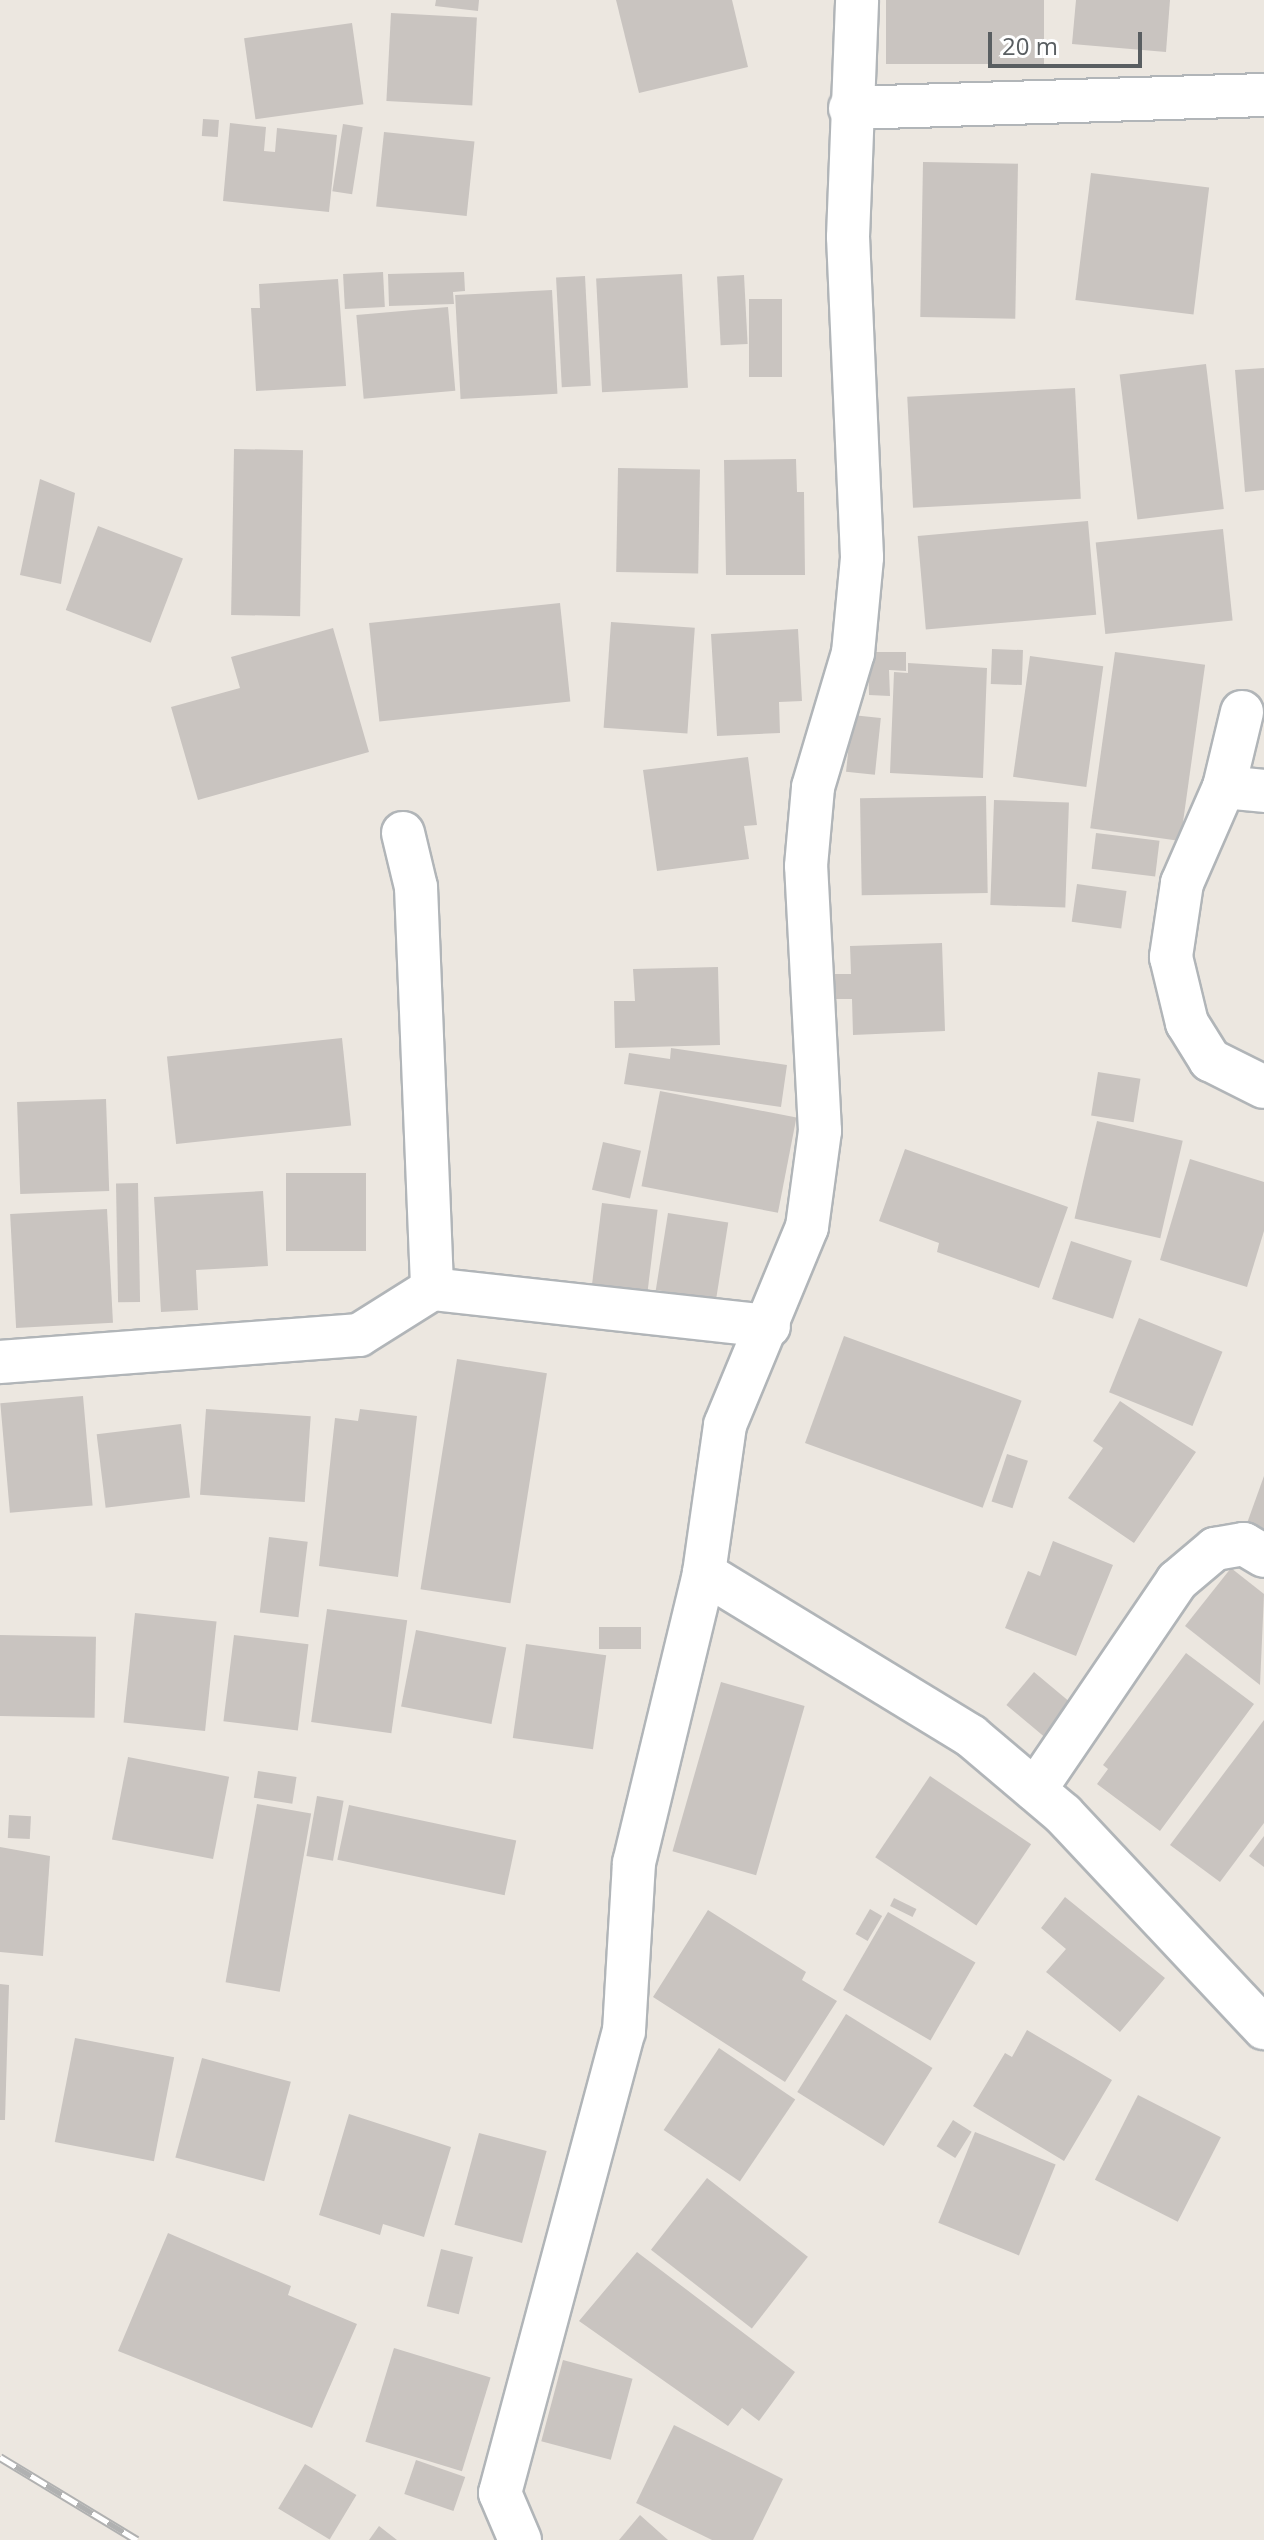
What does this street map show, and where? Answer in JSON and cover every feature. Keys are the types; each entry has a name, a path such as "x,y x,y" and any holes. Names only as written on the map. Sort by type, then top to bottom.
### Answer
{"street":[{"path":"520,2540 500,2493 624,2031 634,1863 704,1573 725,1425 769,1326 807,1227 820,1131 806,866 813,787 853,653 862,557 848,237 850,108 857,0"},
{"path":"850,108 1264,95"},
{"path":"1242,712 1244,789 1182,883 1171,957 1187,1023 1210,1060 1264,1087"},
{"path":"403,833 416,887 432,1289"},
{"path":"0,1362 359,1335 432,1289 769,1326"},
{"path":"1035,1790 1177,1581 1215,1549 1244,1544 1264,1556"},
{"path":"704,1573 971,1736 1035,1790 1264,2028"}],"building":[{"path":"436,0 479,0 478,11 435,6"},
{"path":"616,0 732,0 748,67 639,93"},
{"path":"886,0 1044,0 1044,64 886,64"},
{"path":"1076,0 1170,0 1166,52 1072,44"},
{"path":"391,13 477,18 472,105 386,101"},
{"path":"352,23 363,104 255,119 244,38"},
{"path":"203,119 219,120 218,137 202,136"},
{"path":"230,123 266,127 264,151 275,152 277,128 337,135 329,212 223,201"},
{"path":"343,124 363,127 352,194 332,191"},
{"path":"384,132 475,142 467,216 376,207"},
{"path":"923,162 1018,164 1015,319 920,317"},
{"path":"1091,173 1209,188 1194,315 1075,300"},
{"path":"383,272 385,307 345,309 343,274"},
{"path":"464,272 465,291 453,292 454,304 389,306 388,274"},
{"path":"682,274 688,388 602,392 596,279"},
{"path":"744,275 748,344 721,345 717,276"},
{"path":"585,276 591,386 562,387 556,278"},
{"path":"338,279 346,386 256,391 251,308 260,308 259,284"},
{"path":"552,290 557,394 461,399 455,295"},
{"path":"749,299 782,299 782,377 749,377"},
{"path":"448,307 455,391 364,399 356,315"},
{"path":"1206,364 1224,509 1137,520 1120,375"},
{"path":"1264,368 1264,490 1245,492 1235,370"},
{"path":"1075,388 1081,499 913,508 907,397"},
{"path":"234,449 303,450 300,616 231,615"},
{"path":"796,459 797,492 804,492 805,575 726,575 724,460"},
{"path":"618,468 700,469 698,573 616,572"},
{"path":"40,479 75,493 61,584 20,575"},
{"path":"1088,521 1096,615 926,630 918,536"},
{"path":"98,526 183,559 151,643 66,610"},
{"path":"1223,529 1233,620 1105,634 1096,542"},
{"path":"560,603 570,701 379,722 369,623"},
{"path":"611,622 695,628 687,734 604,728"},
{"path":"333,628 369,752 198,800 171,707 240,688 231,657"},
{"path":"798,629 802,701 779,702 780,733 717,736 711,634"},
{"path":"992,649 1023,650 1022,685 991,684"},
{"path":"868,652 906,652 906,671 889,670 890,696 869,695"},
{"path":"1115,652 1205,665 1180,841 1090,828"},
{"path":"1030,656 1103,666 1086,787 1013,777"},
{"path":"908,663 987,668 983,778 890,773 894,672 908,673"},
{"path":"852,715 881,718 875,775 846,772"},
{"path":"748,757 757,825 744,826 749,859 657,871 643,770"},
{"path":"986,796 988,893 862,895 860,798"},
{"path":"994,800 1069,803 1065,908 990,905"},
{"path":"1096,833 1160,841 1155,877 1092,869"},
{"path":"1077,884 1127,891 1121,929 1072,922"},
{"path":"942,943 945,1031 853,1035 852,999 834,999 832,974 851,974 850,946"},
{"path":"718,967 720,1045 615,1048 614,1001 635,1001 633,969"},
{"path":"342,1038 351,1126 176,1144 167,1056"},
{"path":"671,1048 787,1065 781,1107 624,1084 629,1053 670,1059"},
{"path":"1098,1072 1140,1079 1134,1122 1091,1115"},
{"path":"660,1091 796,1118 778,1213 641,1186"},
{"path":"106,1099 109,1191 20,1194 17,1102"},
{"path":"1097,1121 1183,1141 1160,1238 1075,1218"},
{"path":"603,1142 641,1151 630,1199 592,1190"},
{"path":"905,1149 1068,1207 1039,1288 937,1252 939,1243 879,1221"},
{"path":"1190,1159 1264,1182 1264,1231 1247,1287 1160,1260"},
{"path":"286,1173 366,1173 366,1251 286,1251"},
{"path":"116,1183 138,1183 140,1302 118,1302"},
{"path":"263,1191 268,1266 196,1270 198,1310 161,1312 154,1197"},
{"path":"602,1203 658,1210 647,1298 591,1291"},
{"path":"107,1209 113,1323 16,1328 10,1214"},
{"path":"668,1213 728,1223 716,1300 656,1290"},
{"path":"1071,1241 1132,1261 1113,1319 1052,1299"},
{"path":"1139,1318 1222,1352 1192,1426 1109,1392"},
{"path":"844,1336 1022,1401 983,1508 805,1443"},
{"path":"457,1359 547,1373 510,1603 421,1589"},
{"path":"83,1396 93,1506 10,1513 0,1403"},
{"path":"1120,1401 1196,1452 1134,1543 1068,1498 1103,1448 1093,1441"},
{"path":"206,1409 311,1416 305,1502 200,1495"},
{"path":"360,1409 417,1416 398,1577 319,1566 335,1418 358,1421"},
{"path":"181,1424 190,1497 106,1508 97,1434"},
{"path":"1007,1454 1028,1461 1012,1508 992,1502"},
{"path":"1264,1476 1264,1532 1246,1526"},
{"path":"269,1537 308,1542 298,1617 260,1612"},
{"path":"1053,1541 1113,1565 1076,1656 1005,1628 1028,1571 1040,1576"},
{"path":"1231,1568 1264,1594 1260,1685 1185,1626"},
{"path":"327,1609 407,1620 391,1733 311,1722"},
{"path":"135,1613 217,1622 205,1731 124,1722"},
{"path":"599,1627 641,1627 641,1649 599,1649"},
{"path":"416,1630 506,1648 491,1724 401,1707"},
{"path":"0,1635 96,1637 95,1718 0,1716"},
{"path":"234,1635 308,1644 298,1730 223,1721"},
{"path":"526,1644 606,1655 593,1749 513,1738"},
{"path":"1186,1653 1254,1704 1160,1831 1097,1784 1108,1769 1103,1765"},
{"path":"1034,1672 1075,1706 1047,1739 1006,1705"},
{"path":"721,1682 805,1706 756,1875 672,1851"},
{"path":"1264,1720 1264,1823 1220,1882 1170,1845"},
{"path":"128,1757 229,1777 213,1859 112,1839"},
{"path":"258,1771 297,1777 292,1804 254,1798"},
{"path":"930,1776 1031,1844 976,1925 875,1857"},
{"path":"317,1796 344,1801 333,1861 306,1856"},
{"path":"257,1804 311,1814 280,1992 226,1982"},
{"path":"349,1805 516,1841 505,1895 337,1860"},
{"path":"9,1815 31,1816 30,1839 8,1838"},
{"path":"1264,1836 1264,1867 1249,1856"},
{"path":"0,1847 50,1856 43,1956 0,1952"},
{"path":"1065,1897 1165,1978 1120,2032 1046,1972 1066,1949 1041,1928"},
{"path":"894,1898 916,1909 913,1917 890,1906"},
{"path":"870,1909 882,1916 868,1941 856,1934"},
{"path":"708,1910 806,1972 802,1980 837,2001 785,2082 653,1997"},
{"path":"888,1912 975,1962 930,2040 843,1990"},
{"path":"0,1984 9,1985 5,2120 0,2120"},
{"path":"846,2014 933,2068 884,2146 797,2092"},
{"path":"1027,2030 1112,2080 1064,2161 973,2106 1005,2053 1012,2057"},
{"path":"75,2038 174,2057 154,2161 55,2142"},
{"path":"719,2048 795,2099 740,2182 664,2130"},
{"path":"202,2058 291,2082 264,2181 175,2157"},
{"path":"1138,2095 1221,2137 1178,2222 1095,2180"},
{"path":"349,2114 451,2147 424,2237 383,2224 380,2235 319,2215"},
{"path":"953,2120 972,2132 955,2158 937,2146"},
{"path":"975,2132 1056,2165 1019,2255 938,2223"},
{"path":"479,2133 547,2151 522,2243 454,2225"},
{"path":"707,2178 808,2257 752,2329 651,2250"},
{"path":"168,2233 291,2286 288,2295 357,2324 312,2428 118,2351"},
{"path":"441,2249 473,2257 459,2314 427,2306"},
{"path":"637,2252 795,2372 759,2421 742,2408 728,2426 579,2321"},
{"path":"394,2348 491,2378 462,2471 365,2442"},
{"path":"563,2360 633,2379 611,2460 541,2441"},
{"path":"674,2425 783,2479 753,2540 712,2540 636,2503"},
{"path":"416,2460 465,2477 453,2511 404,2494"},
{"path":"305,2464 356,2495 330,2539 278,2509"},
{"path":"640,2515 668,2540 619,2540"},
{"path":"379,2526 397,2540 369,2540"}],"railway":[{"path":"0,2457 137,2540"}]}
